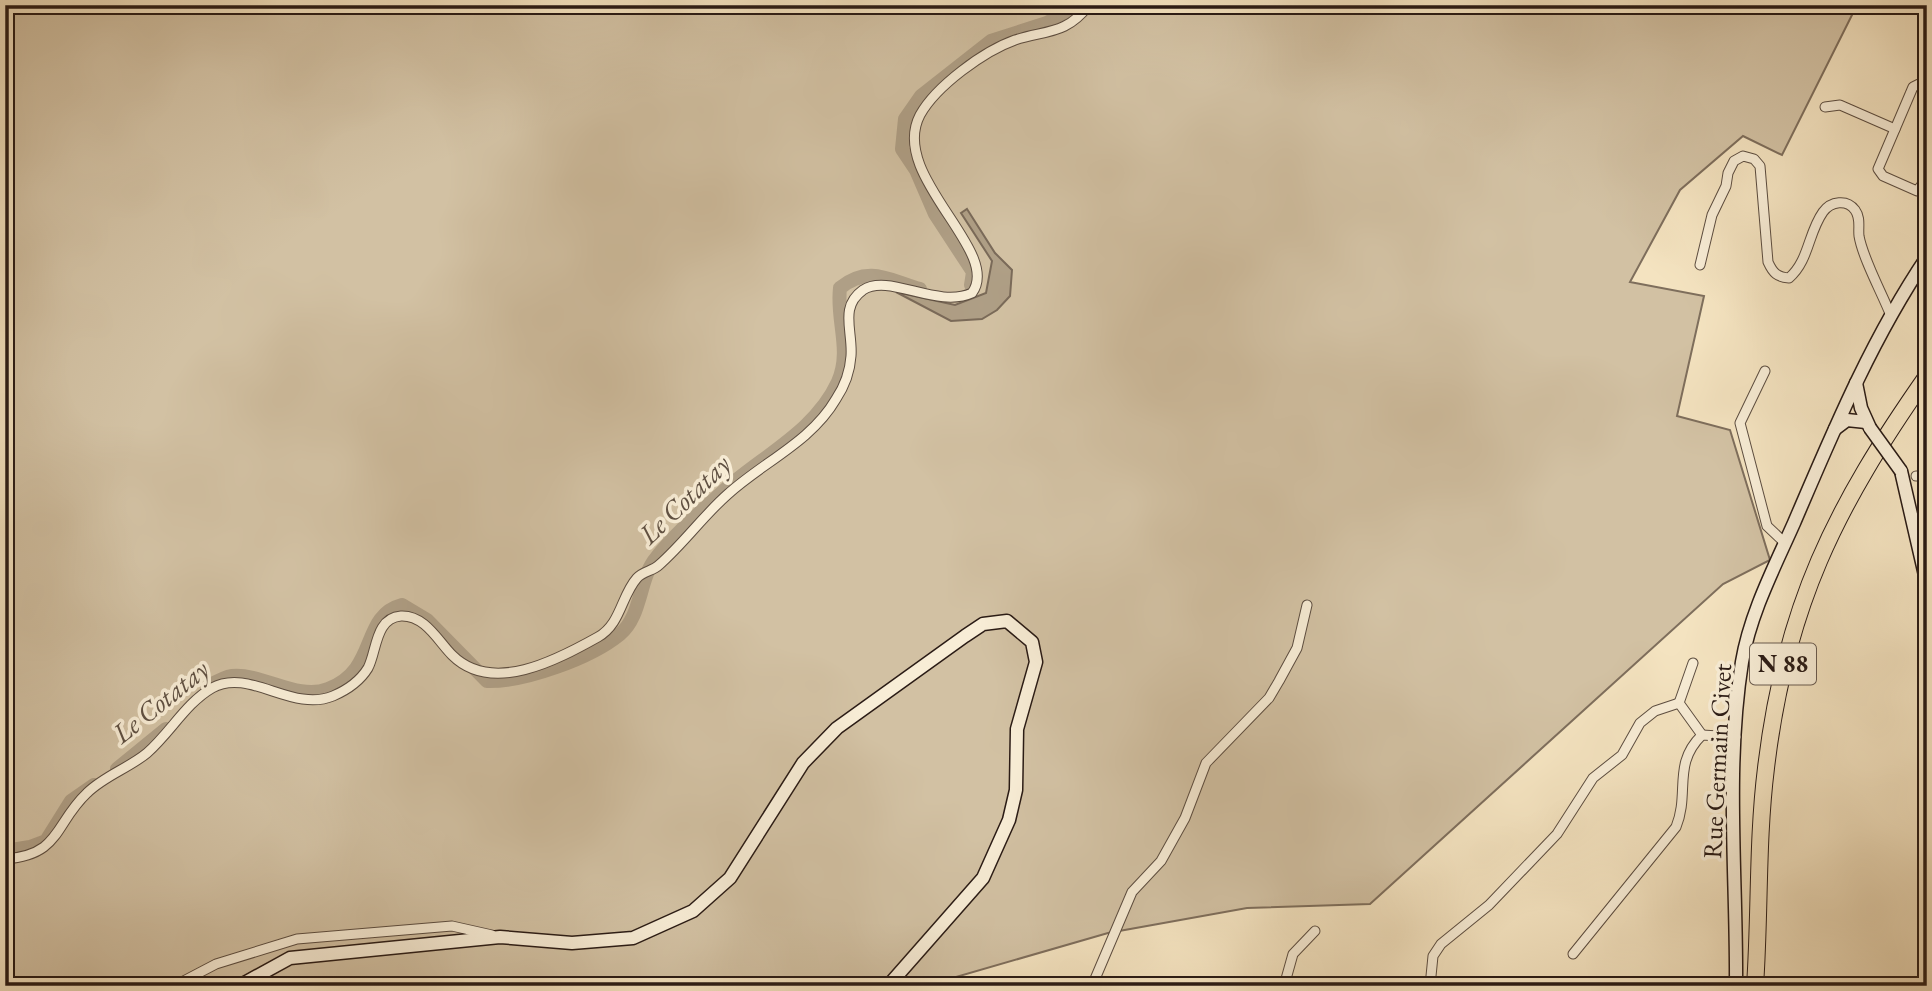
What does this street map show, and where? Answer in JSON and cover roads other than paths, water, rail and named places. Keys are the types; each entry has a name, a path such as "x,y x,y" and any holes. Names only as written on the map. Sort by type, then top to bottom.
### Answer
{"highway":[{"name":"N 88","path":"1755,986 1765,771 1777,690 1787,647 1802,600 1833,525 1869,462 1927,376"},
{"name":"N 88","path":"1764,986 1780,730 1796,650 1835,544 1860,495 1927,393"}],"street":[{"path":"5,859 36,853 48,847 88,791 151,750 196,700 214,687 233,682 266,688 298,701 325,699 354,684 368,666 379,632 388,621 401,616 422,623 451,654 468,666 491,674 515,672 601,635 614,622 636,578 657,568 726,495 804,437 829,411 846,379 851,356 848,307 861,292 870,286 884,286 953,300 972,293 979,280 978,267 942,209 921,166 916,143 919,117 944,88 989,51 1017,39 1048,34 1068,26 1089,5"},
{"path":"1927,86 1919,84 1913,87 1878,169 1883,176 1917,191 1927,178"},
{"path":"1825,107 1840,105 1895,128"},
{"path":"1700,265 1712,215 1734,161 1743,156 1754,159 1759,166 1768,262 1772,272 1780,278 1789,278 1799,270 1823,212 1833,204 1845,202 1854,208 1859,218 1859,237 1891,316"},
{"name":"Rue Germain Civet","path":"1736,986 1733,835 1736,737 1739,686 1748,636 1785,543 1856,383 1891,316 1927,257"},
{"path":"1765,372 1740,424 1767,526 1785,543"},
{"path":"1856,383 1868,425 1900,471 1927,584"},
{"path":"1835,430 1847,420 1868,425"},
{"path":"1916,476 1927,476"},
{"path":"1091,986 1132,892 1161,861 1185,818 1206,763 1269,698 1279,681 1297,648 1307,605"},
{"path":"174,986 216,964 298,939 452,926 500,937 572,943 633,938 693,911 730,878 803,763 837,728 984,624 1007,621 1032,642 1036,662 1018,722 1017,790 1009,820 983,878 888,986"},
{"path":"1679,703 1693,663"},
{"path":"1679,703 1702,735"},
{"path":"1430,986 1433,957 1441,944 1489,905 1557,834 1593,778 1622,755 1640,723 1655,711 1679,703"},
{"path":"1702,735 1736,737"},
{"path":"1573,954 1676,827 1681,814 1685,754 1702,735"},
{"path":"1283,986 1293,954 1315,931"},
{"path":"239,986 290,958 500,937"}],"waterway":[{"name":"Le Cotatay","path":"971,285 973,272 935,214 916,170 902,149 905,119 921,96 991,41 1047,23 1080,5"},
{"name":"Le Cotatay","path":"207,687 229,677 244,676 304,692 328,689 344,680 355,669 380,620 389,611 402,605 427,620 487,681 538,673 592,652 620,634 627,626 637,607 650,566 672,539 728,487 804,428 829,399 838,382 844,358 840,288 860,277 879,276 920,289"},
{"name":"Le Cotatay","path":"117,769 166,729"},
{"name":"Le Cotatay","path":"5,851 46,841 71,801 94,785"}]}
